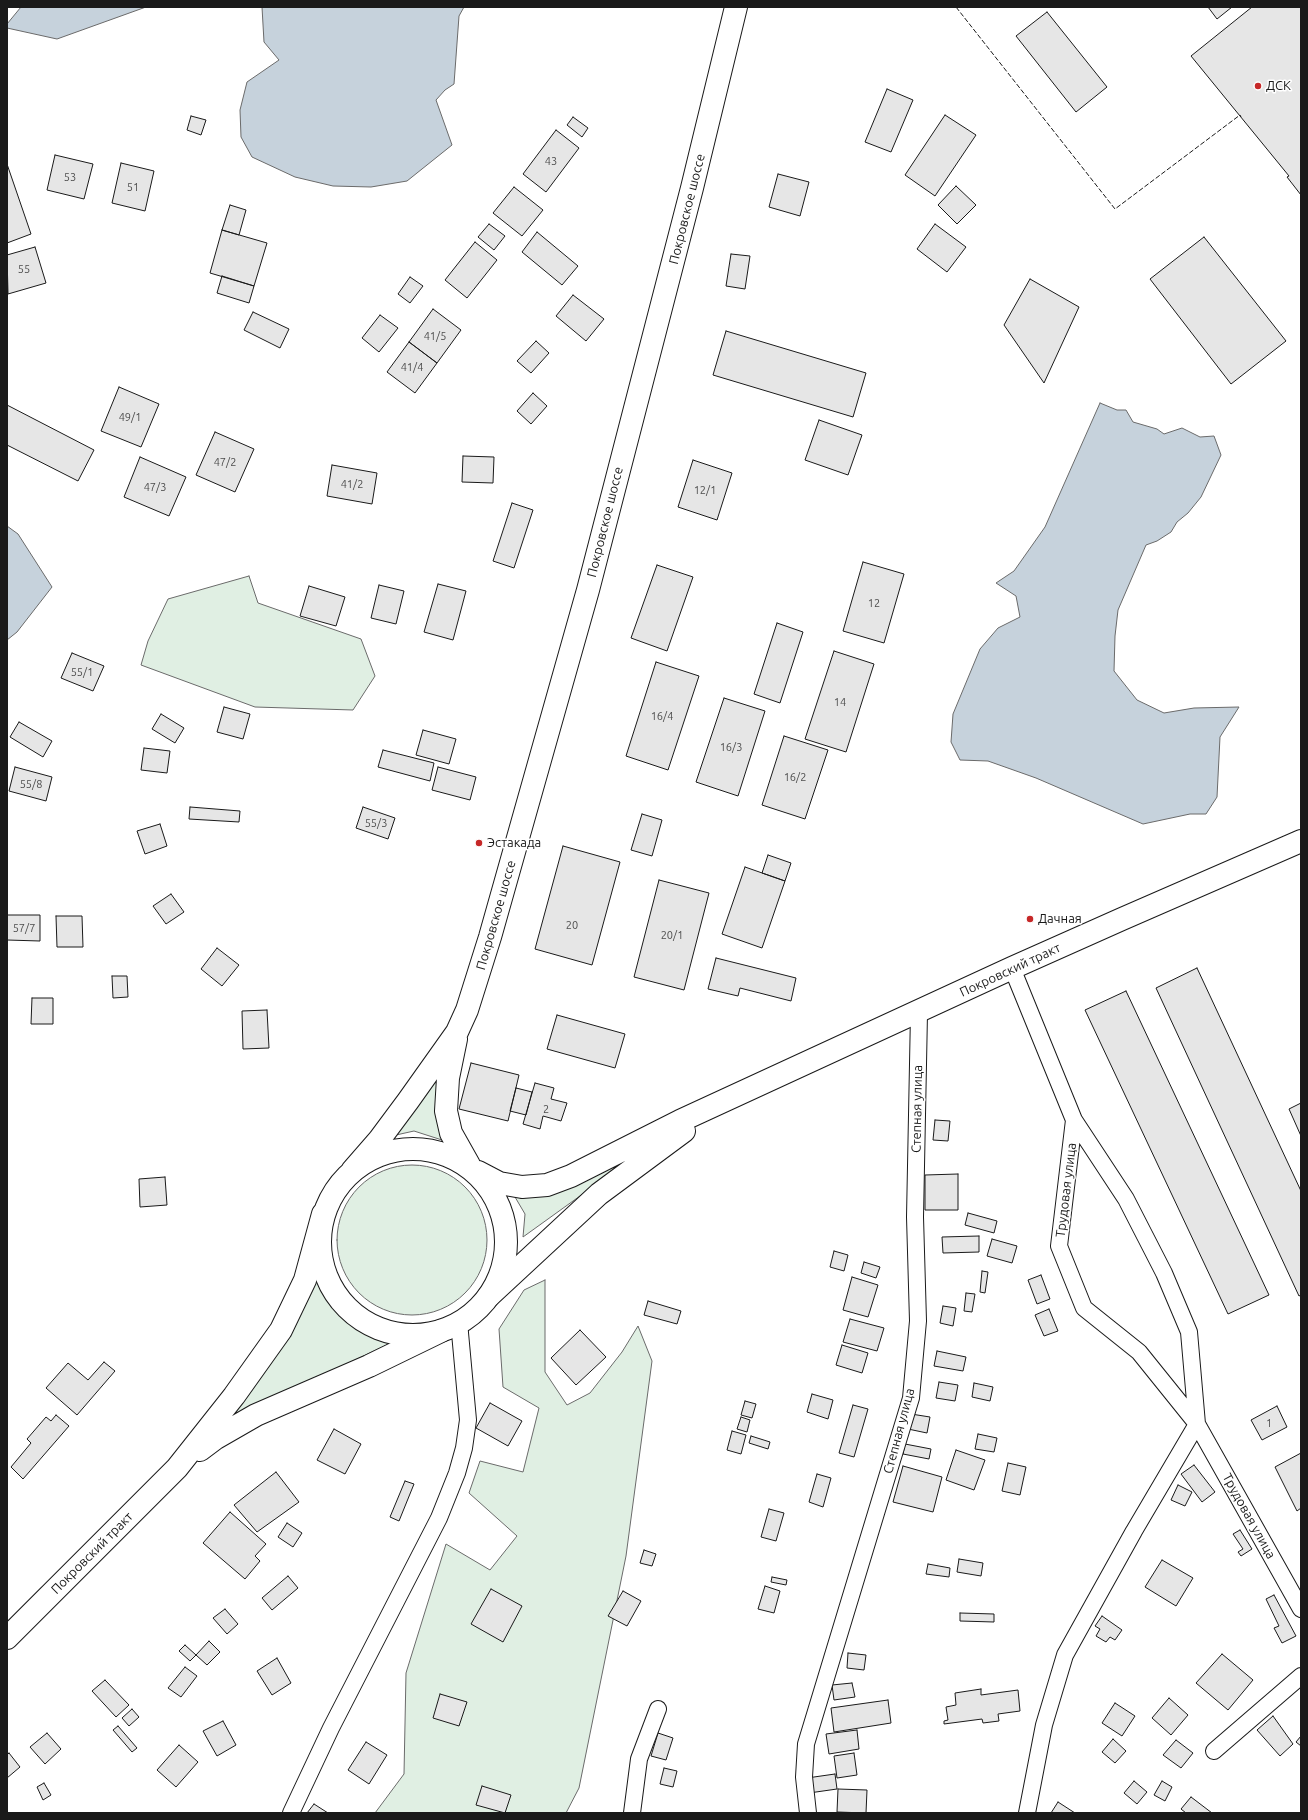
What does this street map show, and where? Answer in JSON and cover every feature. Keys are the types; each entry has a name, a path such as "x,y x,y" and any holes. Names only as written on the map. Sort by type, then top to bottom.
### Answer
{"main road":[{"name":"Покровское шоссе","path":"323,1214 334,1190 380,1140 457,1032 467,1010 481,968 586,598 692,188 736,7"},
{"name":"Покровский тракт","path":"721,1104 1122,918 1301,841"},
{"name":"Покровское шоссе","path":"457,1032 448,1078 446,1111 451,1133 474,1169 494,1194 503,1216 505,1242 501,1270 489,1296"},
{"path":"352,1171 380,1155 411,1149 438,1151 498,1183 522,1187 547,1185 571,1176 680,1121 721,1104"},
{"path":"177,1468 216,1438 256,1415 369,1366 450,1327 475,1310 599,1194 721,1104"},
{"path":"323,1214 319,1239 321,1265 331,1288 346,1308 367,1324 391,1333 416,1335 450,1327"},
{"path":"177,1468 234,1396 281,1330 305,1280 323,1214"},
{"name":"Покровский тракт","path":"7,1638 177,1468"}],"street":[{"name":"Трудовая улица","path":"1012,968 1074,1120 1126,1199 1164,1273 1189,1332 1197,1424"},
{"name":"Степная улица","path":"808,1813 804,1777 806,1744 910,1398 918,1321 915,1217 919,1013"},
{"name":"Трудовая улица","path":"1074,1120 1059,1246 1084,1308 1139,1352 1197,1424 1301,1609"},
{"path":"291,1813 331,1728 439,1518 457,1473 464,1448 468,1420 450,1327"},
{"path":"1027,1813 1044,1725 1065,1655 1134,1531 1197,1424"},
{"path":"1214,1751 1301,1676"},
{"path":"632,1813 639,1759 658,1709"}],"green space":[{"path":"249,576 258,603 361,639 375,676 353,710 255,707 141,665 148,641 168,599"},
{"path":"439,1062 442,1140 414,1131 387,1137"},
{"path":"630,1160 523,1237 525,1214 515,1197"},
{"path":"405,1165 419,1165 434,1168 447,1174 460,1182 470,1192 484,1218 487,1240 486,1255 481,1269 470,1288 460,1298 434,1312 419,1315 405,1315 390,1312 377,1306 364,1298 354,1288 340,1262 337,1247 337,1233 340,1218 346,1205 354,1192 364,1182 390,1168"},
{"path":"310,1267 332,1305 395,1341 227,1421"},
{"path":"545,1280 545,1372 567,1405 590,1393 622,1352 638,1326 652,1361 626,1556 579,1788 566,1813 375,1813 404,1774 406,1673 446,1544 490,1570 517,1536 469,1493 480,1461 523,1472 539,1408 503,1387 499,1329 524,1290"}],"shaded area":[{"path":"21,7 146,7 57,39 7,28 7,24"},
{"path":"262,7 464,7 459,16 454,84 445,90 436,100 452,145 407,181 371,187 333,186 295,177 252,157 241,137 240,110 247,82 279,60 264,42"},
{"path":"1100,403 1117,410 1126,410 1133,422 1157,429 1164,434 1182,428 1200,437 1214,436 1221,455 1201,497 1188,513 1177,522 1171,532 1157,541 1146,545 1118,610 1115,636 1114,671 1137,700 1164,713 1194,708 1239,707 1220,737 1217,797 1206,814 1190,814 1143,824 1036,778 988,761 960,760 951,742 953,714 980,649 998,628 1020,617 1016,596 996,583 1014,571 1045,527"},
{"path":"7,526 18,534 52,587 17,632 7,640"}],"building":[{"path":"1208,7 1232,7 1217,19"},
{"name":"ДСК","path":"1252,7 1301,7 1301,195 1287,177 1289,176 1191,56"},
{"path":"1047,12 1107,87 1076,112 1016,36"},
{"path":"887,89 913,100 891,152 865,142"},
{"path":"945,115 976,135 935,196 905,175"},
{"path":"191,116 206,120 201,135 187,130"},
{"path":"573,117 588,128 582,137 567,125"},
{"path":"556,130 579,148 546,192 523,174"},
{"path":"55,155 93,164 84,199 47,190"},
{"path":"121,163 154,171 145,211 112,203"},
{"path":"7,164 31,234 7,243"},
{"path":"778,174 809,182 800,216 769,207"},
{"path":"956,186 976,205 957,224 938,205"},
{"path":"514,187 543,210 522,236 493,213"},
{"path":"230,205 246,210 239,235 222,230"},
{"path":"489,224 505,236 494,250 478,237"},
{"path":"935,224 966,247 947,272 917,249"},
{"path":"222,230 267,243 254,286 210,273"},
{"path":"537,232 578,266 562,285 522,252"},
{"path":"1204,237 1286,341 1231,384 1150,279"},
{"path":"475,242 497,260 467,298 445,280"},
{"path":"35,247 46,283 8,294 7,255"},
{"path":"731,254 750,256 745,289 726,286"},
{"path":"222,276 254,286 249,303 217,293"},
{"path":"410,277 423,286 410,303 398,294"},
{"path":"1030,279 1079,307 1044,383 1004,325"},
{"path":"573,295 604,319 586,341 556,316"},
{"path":"433,309 461,330 437,363 409,342"},
{"path":"253,312 289,329 280,348 244,330"},
{"path":"380,315 398,328 379,352 362,338"},
{"path":"726,331 866,373 853,417 713,375"},
{"path":"536,341 549,353 531,373 517,361"},
{"path":"409,342 437,363 415,393 387,372"},
{"path":"119,387 159,404 141,447 101,431"},
{"path":"533,393 547,406 531,424 517,411"},
{"path":"7,405 94,450 78,481 7,445"},
{"path":"819,420 862,435 848,475 805,460"},
{"path":"215,432 254,449 235,492 196,475"},
{"path":"463,456 494,457 493,483 462,482"},
{"path":"140,457 186,477 169,516 124,497"},
{"path":"693,460 732,473 717,520 678,507"},
{"path":"332,465 377,473 372,504 327,496"},
{"path":"512,503 533,510 514,568 493,561"},
{"path":"863,562 904,574 884,643 843,631"},
{"path":"657,565 693,577 667,651 631,638"},
{"path":"438,584 466,591 453,640 424,632"},
{"path":"379,585 404,591 396,624 371,618"},
{"path":"309,586 345,597 336,626 300,616"},
{"path":"777,623 803,632 780,703 754,694"},
{"path":"834,651 874,664 846,752 805,739"},
{"path":"72,653 104,666 93,691 61,678"},
{"path":"656,662 699,676 668,770 626,756"},
{"path":"724,698 765,711 738,796 696,782"},
{"path":"224,707 250,714 243,739 217,732"},
{"path":"161,714 184,728 175,743 152,729"},
{"path":"19,722 52,741 43,757 10,737"},
{"path":"423,730 456,739 449,764 416,755"},
{"path":"784,736 828,750 805,819 762,805"},
{"path":"144,748 170,751 167,773 141,770"},
{"path":"383,750 434,763 430,781 378,767"},
{"path":"15,767 52,777 46,801 9,791"},
{"path":"438,767 476,777 470,800 432,790"},
{"path":"190,807 240,811 239,822 189,819"},
{"path":"363,807 395,818 388,839 356,828"},
{"path":"642,814 662,820 652,856 631,850"},
{"path":"160,824 167,846 145,854 137,831"},
{"path":"563,846 620,862 592,965 535,949"},
{"path":"768,855 791,863 785,881 762,873"},
{"path":"745,867 785,881 762,948 722,934"},
{"path":"659,880 709,893 684,990 634,977"},
{"path":"171,894 184,912 166,924 153,906"},
{"path":"7,915 40,915 40,941 7,940"},
{"path":"56,916 82,916 83,947 57,947"},
{"path":"217,948 239,965 222,986 201,969"},
{"path":"716,958 796,978 791,1001 740,988 738,996 708,989"},
{"path":"1197,968 1301,1191 1301,1295 1299,1296 1156,988"},
{"path":"112,976 127,976 128,997 113,998"},
{"path":"1126,991 1269,1295 1228,1314 1085,1010"},
{"path":"32,998 53,998 53,1024 31,1024"},
{"path":"267,1010 269,1048 243,1049 242,1011"},
{"path":"557,1015 625,1034 615,1068 547,1049"},
{"path":"471,1063 519,1075 508,1121 459,1109"},
{"path":"535,1083 554,1088 551,1099 567,1103 561,1121 543,1116 540,1129 523,1124"},
{"path":"516,1088 532,1092 526,1115 510,1111"},
{"path":"1301,1103 1301,1136 1289,1109"},
{"path":"935,1120 950,1121 948,1141 933,1140"},
{"path":"958,1174 958,1210 925,1210 925,1175"},
{"path":"165,1177 167,1205 140,1207 139,1179"},
{"path":"968,1213 997,1221 994,1233 965,1225"},
{"path":"979,1236 979,1252 943,1253 942,1237"},
{"path":"992,1239 1017,1246 1012,1263 987,1256"},
{"path":"834,1251 848,1255 844,1271 830,1267"},
{"path":"864,1262 880,1267 876,1278 861,1273"},
{"path":"982,1271 988,1272 985,1293 980,1292"},
{"path":"1041,1275 1050,1299 1037,1304 1028,1280"},
{"path":"852,1277 878,1285 868,1317 843,1310"},
{"path":"966,1293 975,1294 972,1312 964,1311"},
{"path":"648,1301 681,1311 677,1324 644,1315"},
{"path":"943,1306 956,1308 953,1326 940,1323"},
{"path":"1049,1309 1058,1331 1044,1336 1035,1315"},
{"path":"850,1319 884,1328 877,1351 843,1342"},
{"path":"580,1330 606,1357 576,1385 551,1358"},
{"path":"842,1345 868,1353 862,1373 836,1365"},
{"path":"937,1351 966,1357 963,1371 934,1366"},
{"path":"104,1362 115,1371 77,1415 46,1388 68,1363 88,1380"},
{"path":"939,1382 958,1385 955,1401 936,1398"},
{"path":"974,1383 993,1387 990,1401 972,1397"},
{"path":"812,1394 833,1400 828,1419 807,1412"},
{"path":"745,1401 756,1404 752,1418 741,1415"},
{"path":"490,1403 522,1421 508,1446 476,1428"},
{"path":"853,1405 868,1409 854,1457 839,1453"},
{"path":"1277,1406 1287,1427 1262,1440 1251,1420"},
{"path":"911,1414 930,1417 927,1433 908,1429"},
{"path":"56,1415 69,1426 23,1479 11,1467 31,1443 27,1439 46,1417 51,1421"},
{"path":"741,1417 750,1420 747,1432 737,1429"},
{"path":"334,1429 361,1444 345,1474 317,1460"},
{"path":"732,1431 746,1435 741,1454 727,1450"},
{"path":"978,1434 997,1438 994,1452 975,1449"},
{"path":"751,1436 770,1442 768,1449 749,1443"},
{"path":"905,1444 931,1449 929,1459 903,1454"},
{"path":"956,1450 985,1460 974,1490 946,1480"},
{"path":"1301,1453 1301,1508 1297,1511 1275,1467"},
{"path":"1008,1463 1026,1467 1020,1495 1002,1491"},
{"path":"1194,1465 1215,1492 1202,1502 1181,1474"},
{"path":"903,1466 942,1477 933,1512 893,1502"},
{"path":"276,1472 299,1502 257,1532 234,1505"},
{"path":"817,1474 831,1478 823,1507 809,1502"},
{"path":"405,1481 414,1484 399,1521 390,1517"},
{"path":"1178,1485 1192,1492 1185,1506 1171,1500"},
{"path":"769,1509 784,1513 776,1541 761,1537"},
{"path":"230,1512 266,1544 255,1556 260,1561 245,1579 203,1543"},
{"path":"287,1523 302,1533 293,1547 278,1537"},
{"path":"1240,1530 1252,1549 1241,1556 1238,1552 1243,1549 1233,1534"},
{"path":"644,1550 656,1554 652,1566 640,1563"},
{"path":"959,1559 983,1563 981,1576 957,1572"},
{"path":"1162,1560 1193,1578 1176,1606 1145,1587"},
{"path":"928,1564 950,1568 949,1577 926,1574"},
{"path":"288,1576 298,1588 272,1610 262,1598"},
{"path":"772,1577 787,1580 786,1585 771,1582"},
{"path":"765,1586 780,1591 774,1613 758,1609"},
{"path":"491,1589 522,1606 503,1642 471,1624"},
{"path":"623,1591 641,1601 627,1626 608,1616"},
{"path":"1274,1595 1296,1636 1282,1643 1274,1628 1279,1626 1266,1599"},
{"path":"225,1609 238,1624 227,1634 213,1618"},
{"path":"960,1613 994,1614 994,1622 960,1621"},
{"path":"1102,1616 1122,1630 1115,1640 1110,1637 1106,1642 1096,1636 1100,1629 1095,1626"},
{"path":"209,1641 220,1652 207,1665 196,1655"},
{"path":"185,1645 196,1655 190,1661 179,1651"},
{"path":"848,1653 866,1655 864,1670 847,1668"},
{"path":"1222,1654 1253,1680 1228,1710 1196,1683"},
{"path":"277,1658 291,1683 272,1695 257,1671"},
{"path":"185,1667 197,1676 181,1697 168,1688"},
{"path":"105,1680 129,1705 116,1717 92,1691"},
{"path":"852,1683 855,1697 834,1700 832,1685"},
{"path":"981,1689 981,1695 1018,1690 1020,1711 998,1714 999,1721 983,1723 982,1719 944,1724 944,1721 948,1720 946,1707 956,1705 955,1693"},
{"path":"440,1694 467,1702 459,1726 433,1718"},
{"path":"1169,1698 1188,1715 1171,1735 1152,1718"},
{"path":"888,1700 891,1723 834,1732 831,1708"},
{"path":"1115,1703 1135,1716 1122,1736 1102,1723"},
{"path":"132,1709 139,1717 129,1726 122,1718"},
{"path":"1273,1716 1293,1744 1280,1756 1257,1730"},
{"path":"223,1721 236,1745 217,1756 203,1731"},
{"path":"118,1726 137,1748 132,1752 113,1730"},
{"path":"857,1730 859,1749 829,1754 826,1734"},
{"path":"47,1733 61,1749 45,1764 30,1747"},
{"path":"658,1733 673,1738 666,1760 651,1756"},
{"path":"1301,1736 1301,1746 1296,1742"},
{"path":"1113,1739 1126,1751 1115,1763 1102,1752"},
{"path":"1176,1740 1193,1753 1181,1768 1163,1755"},
{"path":"366,1742 387,1755 369,1784 348,1770"},
{"path":"179,1745 198,1762 176,1787 157,1770"},
{"path":"9,1753 20,1767 7,1778 7,1755"},
{"path":"854,1753 857,1775 837,1778 834,1756"},
{"path":"664,1768 677,1771 673,1787 660,1784"},
{"path":"835,1774 837,1789 809,1793 807,1778"},
{"path":"1134,1781 1147,1792 1137,1804 1124,1793"},
{"path":"1162,1781 1172,1787 1165,1801 1154,1795"},
{"path":"44,1783 51,1795 43,1800 37,1787"},
{"path":"482,1786 511,1795 505,1813 476,1805"},
{"path":"838,1789 867,1790 866,1813 837,1812"},
{"path":"1191,1797 1212,1813 1186,1813 1181,1809"},
{"path":"1058,1802 1075,1813 1051,1813"},
{"path":"314,1804 328,1813 307,1813"}],"fence":[{"path":"956,7 1115,209 1240,115 1241,117"}],"place":[{"name":"ДСК","path":"1258,86"},
{"name":"Эстакада","path":"479,843"},
{"name":"Дачная","path":"1030,919"}]}
